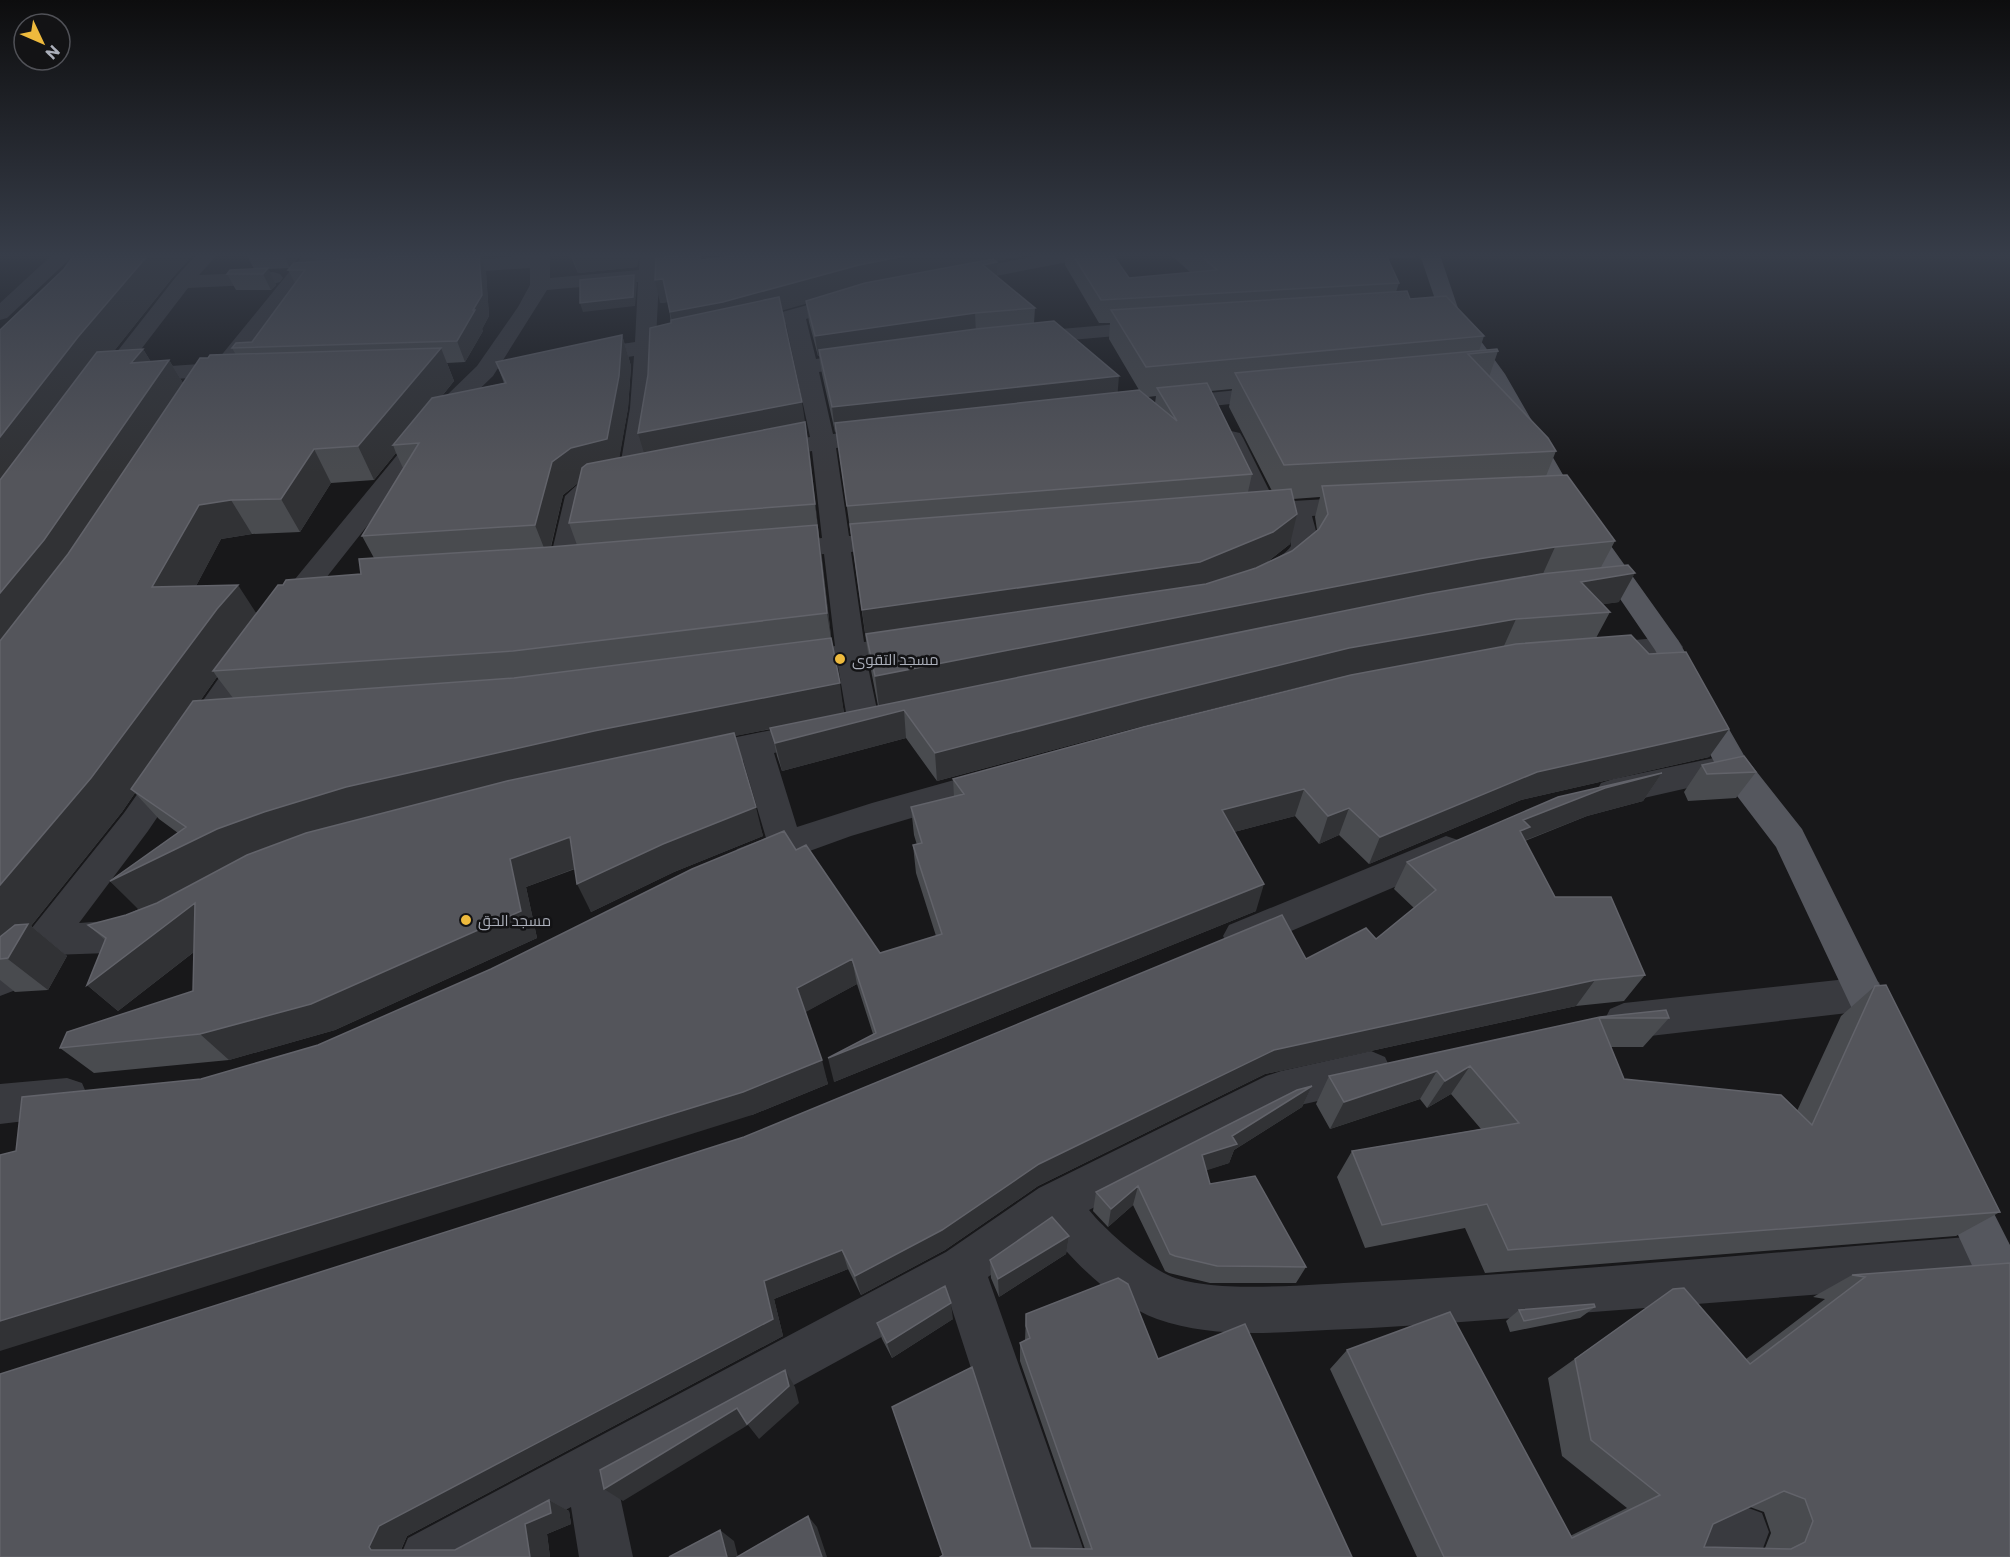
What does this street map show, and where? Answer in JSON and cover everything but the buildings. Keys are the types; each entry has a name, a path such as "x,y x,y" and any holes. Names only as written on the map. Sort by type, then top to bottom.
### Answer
{"main road":[{"path":"1448,328 1482,375 1551,496 1620,581 1668,647 1732,766 1790,839 1896,1058"},
{"path":"1947,1163 2001,1273"}],"street":[{"path":"89,403 147,328"},
{"path":"193,408 261,328"},
{"path":"0,979 44,940 136,822 253,652 304,585 453,402 496,369 514,328"},
{"path":"562,568 578,496 586,489 642,477 642,408 647,328"},
{"path":"566,360 646,349 753,328"},
{"path":"669,762 878,721 851,655 822,442 798,328"},
{"path":"1000,340 1155,328"},
{"path":"807,367 886,356"},
{"path":"449,372 496,369"},
{"path":"109,376 222,375"},
{"path":"1141,407 1294,392"},
{"path":"1212,399 1266,510"},
{"path":"744,457 822,442 905,433"},
{"path":"1231,513 1390,504"},
{"path":"1250,584 1303,554 1306,545 1297,509"},
{"path":"752,552 928,537"},
{"path":"1586,585 1620,581"},
{"path":"304,585 340,582"},
{"path":"759,667 942,642"},
{"path":"1574,655 1668,647"},
{"path":"206,719 242,717"},
{"path":"755,745 785,844"},
{"path":"1578,801 1732,766"},
{"path":"721,870 785,844 1023,772"},
{"path":"1213,948 1481,835"},
{"path":"44,940 108,937 144,928 171,916"},
{"path":"1588,1025 1865,994"},
{"path":"427,1557 962,1268 1055,1204 1281,1089 1406,1063"},
{"path":"0,1104 99,1094"},
{"path":"1055,1204 1082,1237 1129,1276 1158,1296 1207,1308 1284,1309 2001,1273"},
{"path":"962,1268 1059,1557"},
{"path":"589,1468 606,1557"},
{"path":"1696,1557 1743,1532"}],"place":[{"name":"مسجد التقوى","path":"840,659"},
{"name":"مسجد الحق","path":"466,920"}]}
